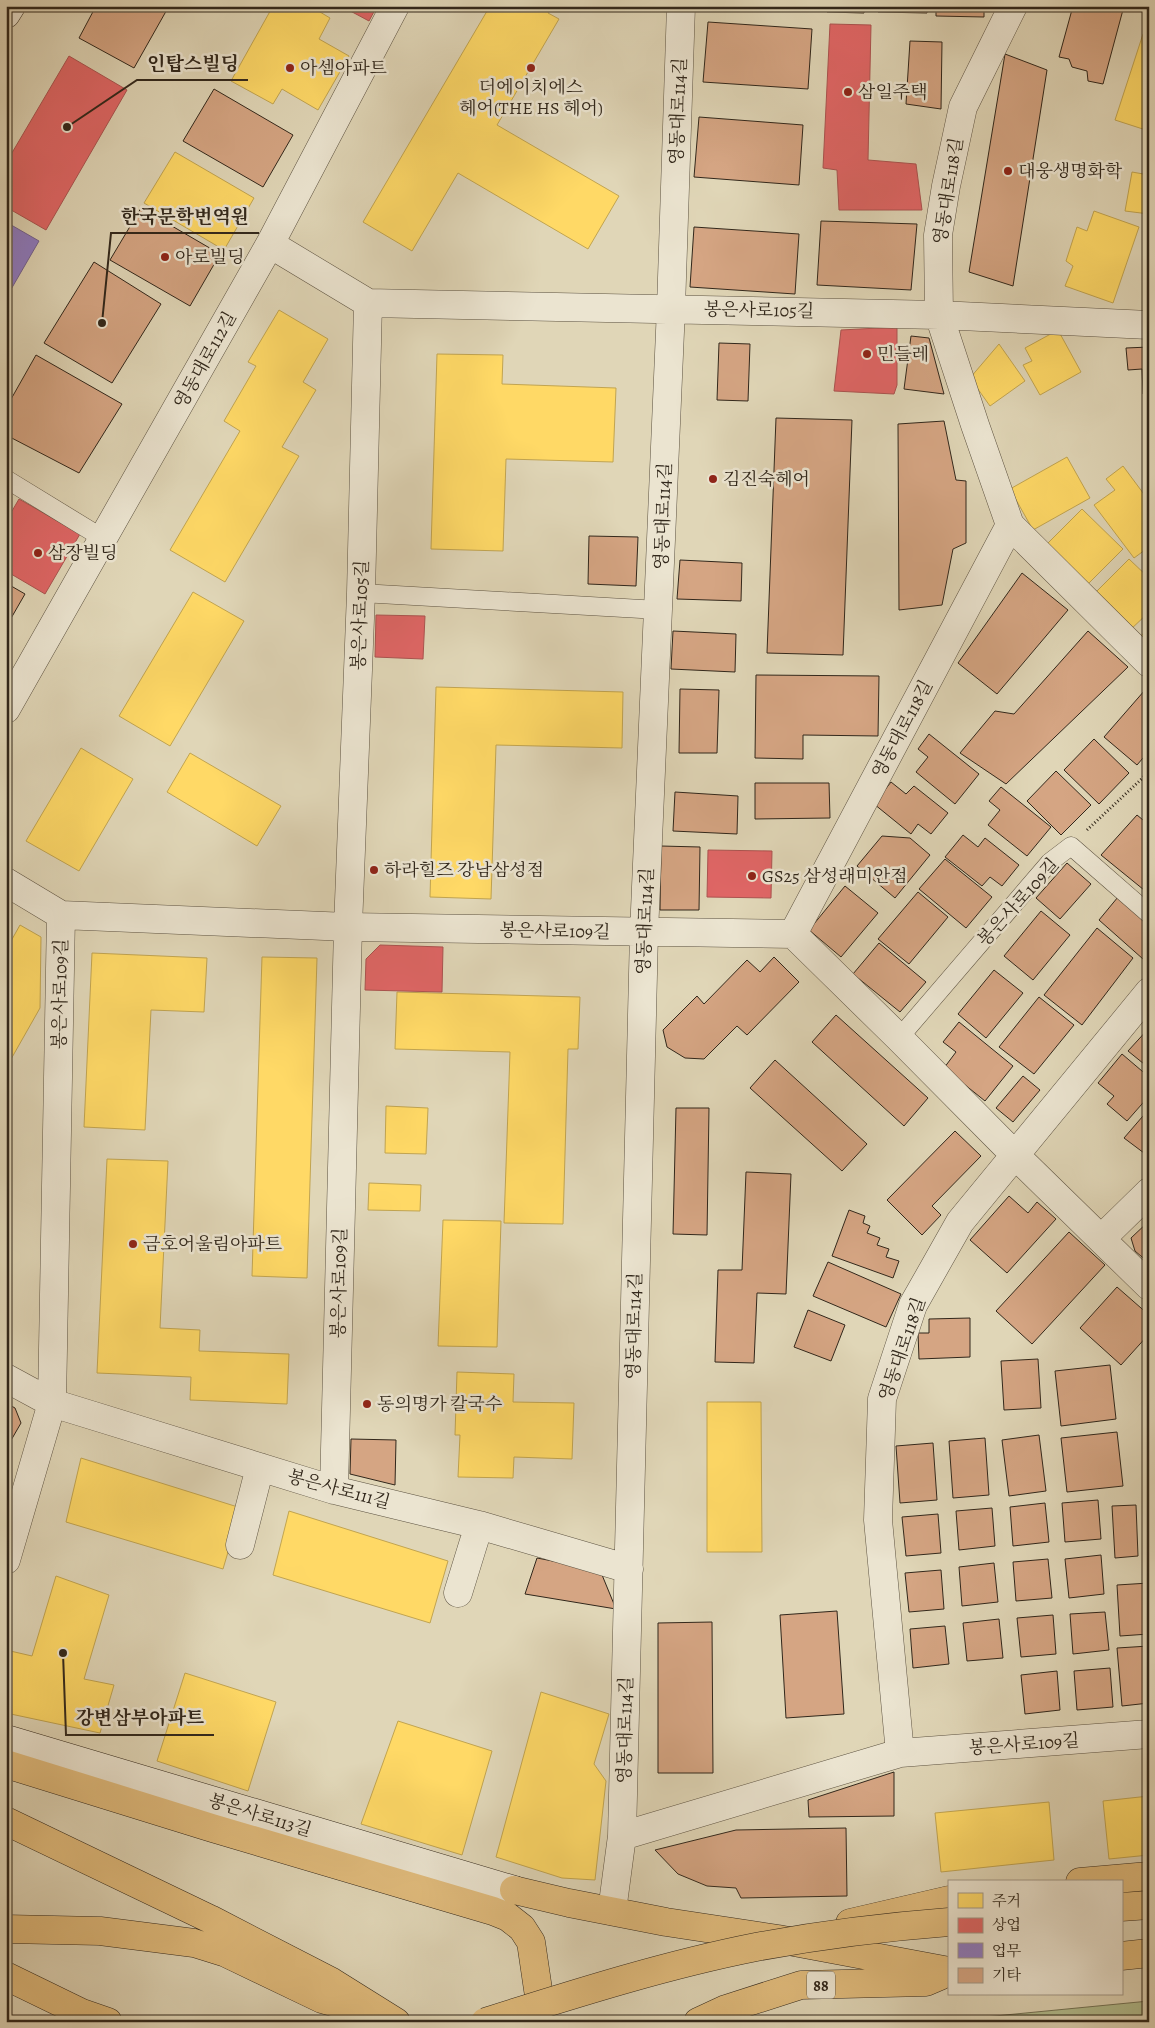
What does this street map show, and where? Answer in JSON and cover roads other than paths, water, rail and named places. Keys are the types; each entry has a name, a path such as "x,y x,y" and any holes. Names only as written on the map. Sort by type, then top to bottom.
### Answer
{"highway":[{"path":"6,1764 508,1917 522,1928 531,1942 540,2003 519,2022"},
{"path":"6,1821 219,1923 332,1982 391,2019"},
{"path":"1103,1880 1149,1876"},
{"path":"514,1890 612,1912 778,1939 948,1972"},
{"path":"778,1939 948,1900"},
{"path":"1122,1907 1149,1905"},
{"path":"485,2022 681,1965 756,1947 892,1926 948,1922"},
{"path":"15,1928 100,1931 194,1943 226,1953 322,1999 391,2019"},
{"path":"1122,1956 1149,1953"},
{"name":"88","path":"698,2022 726,2008 801,1985 926,1982 948,1972"},
{"path":"6,1976 82,2012 108,2022"}],"street":[{"path":"6,14 11,6"},
{"name":"영동대로112길","path":"6,709 270,244 395,6"},
{"name":"영동대로114길","path":"612,1912 622,1836 644,933 659,610 681,6"},
{"name":"영동대로118길","path":"1013,6 963,107 946,186 938,236 939,315 974,426 1010,525 1149,663"},
{"path":"270,244 368,303"},
{"name":"봉은사로105길","path":"348,927 361,593 368,303 939,315 1149,324"},
{"name":"영동대로118길","path":"792,934 1010,525"},
{"name":"봉은사로109길","path":"6,882 61,915 348,927 792,934"},
{"name":"봉은사로109길","path":"52,1403 61,915"},
{"name":"봉은사로109길","path":"334,1490 348,927"},
{"path":"792,934 1149,1286"},
{"name":"영동대로118길","path":"900,1753 878,1520 882,1399 913,1305 960,1222 1149,992"},
{"path":"1102,1238 1149,1192"},
{"name":"봉은사로111길","path":"6,1378 52,1403 334,1490 479,1525 628,1569"},
{"path":"6,1560 52,1403"},
{"path":"240,1545 260,1466"},
{"path":"458,1593 479,1525"},
{"name":"봉은사로109길","path":"900,1753 1149,1734"},
{"name":"봉은사로113길","path":"6,1739 514,1890"},
{"path":"622,1836 900,1753"}],"lane":[{"path":"6,478 104,539"},
{"path":"361,593 659,610"},
{"name":"봉은사로109길","path":"899,1038 1050,862 1070,846 1149,914"}],"place":[{"name":"아셈아파트","path":"290,68"},
{"name":"더에이치에스 헤어(THE HS 헤어)","path":"531,68"},
{"name":"삼일주택","path":"848,92"},
{"name":"인탑스빌딩","path":"67,127"},
{"name":"대웅생명화학","path":"1008,171"},
{"name":"아로빌딩","path":"165,257"},
{"name":"한국문학번역원","path":"102,323"},
{"name":"민들레","path":"867,354"},
{"name":"김진숙헤어","path":"713,479"},
{"name":"삼장빌딩","path":"38,553"},
{"name":"하라힐즈 강남삼성점","path":"374,870"},
{"name":"GS25 삼성래미안점","path":"752,876"},
{"name":"금호어울림아파트","path":"133,1244"},
{"name":"동의명가 칼국수","path":"367,1404"},
{"name":"강변삼부아파트","path":"63,1653"}]}
